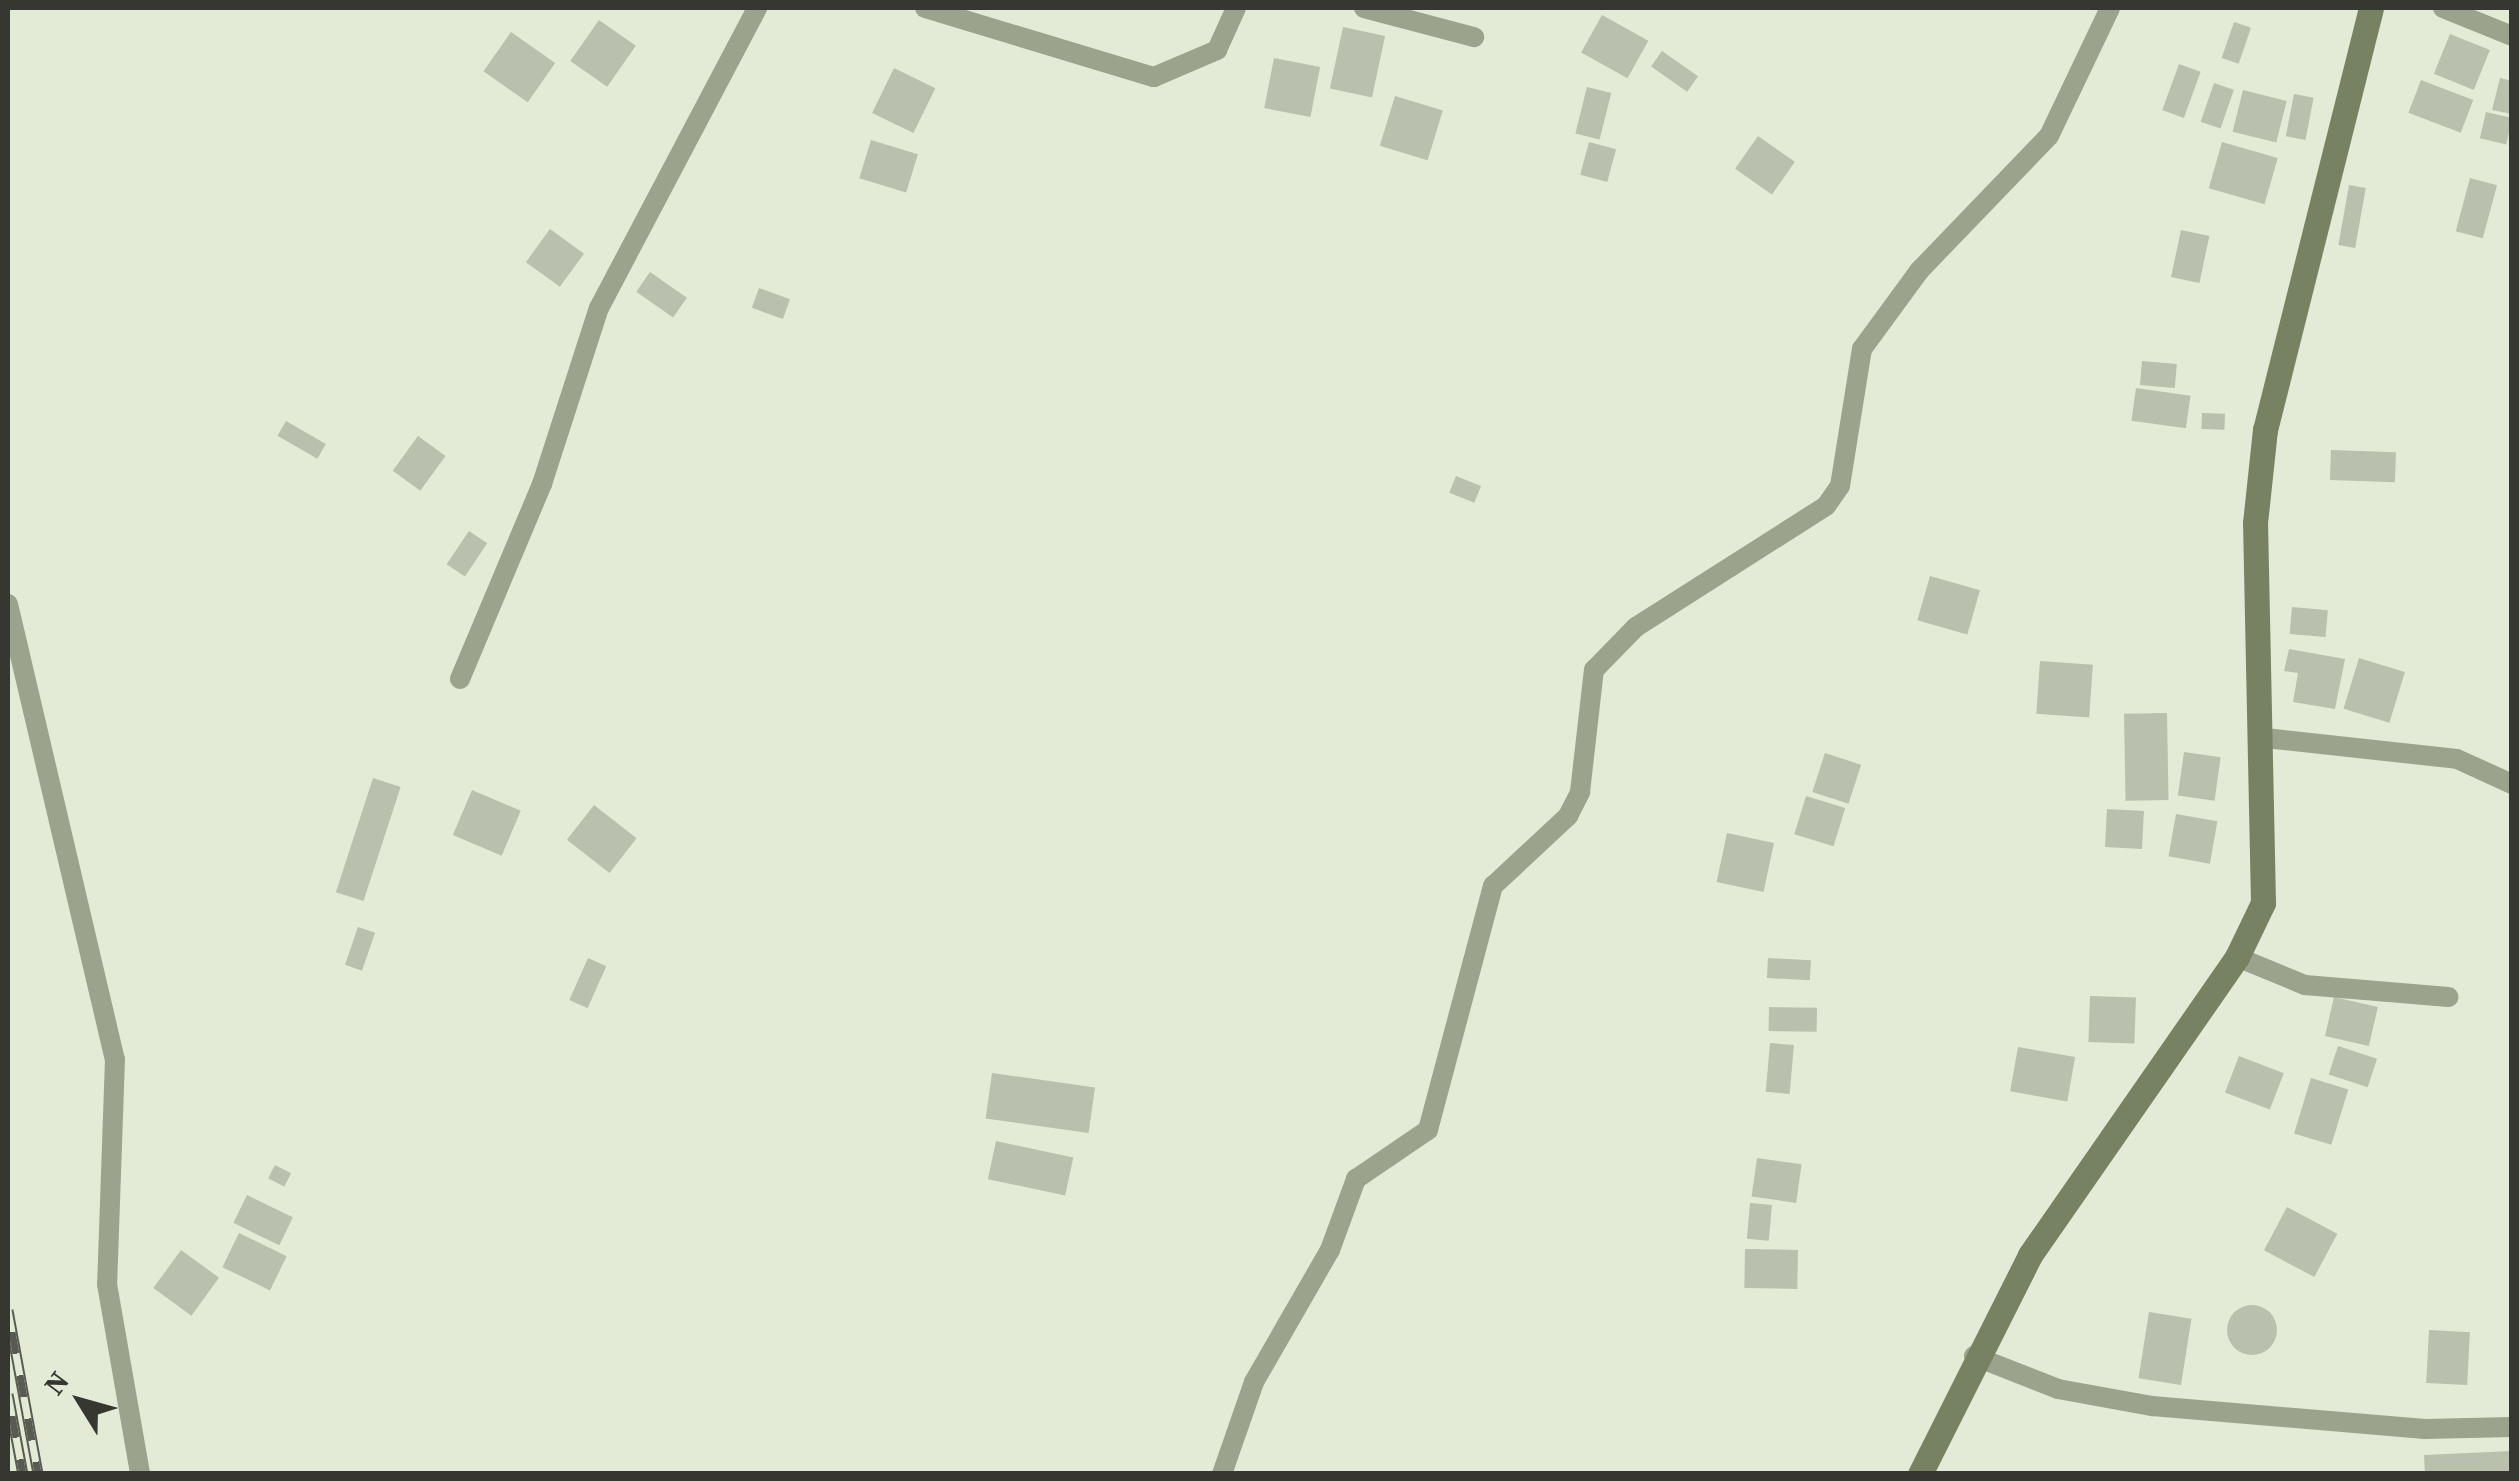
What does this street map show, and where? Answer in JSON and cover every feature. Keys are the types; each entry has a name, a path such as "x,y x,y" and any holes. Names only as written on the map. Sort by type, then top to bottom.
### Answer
{"street":[{"path":"460,678 542,484 599,308 757,8"},
{"path":"925,8 1154,78 1217,50 1236,8"},
{"path":"1364,8 1474,38"},
{"path":"1222,1474 1254,1382 1330,1250 1356,1179 1428,1130 1493,886 1568,816 1580,792 1594,670 1636,628 1826,506 1840,486 1862,349 1919,270 2048,136 2110,8"},
{"path":"1920,1474 1974,1356 2092,1156 2237,956 2263,903 2265,738 2255,523 2264,430 2372,8"},
{"path":"2442,8 2512,36"},
{"path":"8,604 115,1058 107,1284 140,1474"},
{"path":"2265,738 2457,759 2512,784"},
{"path":"2237,956 2305,985 2448,997"},
{"path":"1974,1356 2058,1389 2152,1406 2425,1429 2512,1427"}],"building":[{"path":"1602,15 1648,41 1628,78 1581,53"},
{"path":"599,20 636,46 607,87 570,61"},
{"path":"2234,22 2251,28 2239,64 2222,58"},
{"path":"1343,27 1385,36 1372,98 1330,89"},
{"path":"511,32 555,63 528,102 483,71"},
{"path":"2450,34 2490,50 2474,90 2434,74"},
{"path":"1662,51 1698,76 1687,92 1651,67"},
{"path":"1274,58 1320,67 1310,117 1264,108"},
{"path":"2179,64 2201,72 2184,118 2162,110"},
{"path":"894,68 935,88 913,133 872,113"},
{"path":"2500,78 2512,81 2512,114 2492,110"},
{"path":"2421,80 2473,100 2461,133 2408,113"},
{"path":"2214,83 2234,90 2221,129 2201,122"},
{"path":"1587,87 1611,93 1600,140 1575,134"},
{"path":"2243,90 2287,101 2276,143 2233,132"},
{"path":"2294,94 2314,98 2305,140 2286,136"},
{"path":"1395,96 1443,111 1428,160 1380,146"},
{"path":"2486,112 2512,118 2506,144 2480,138"},
{"path":"1758,136 1795,162 1772,195 1735,169"},
{"path":"871,140 918,154 906,193 859,178"},
{"path":"1589,142 1616,149 1607,182 1580,175"},
{"path":"2222,142 2278,158 2265,204 2209,188"},
{"path":"2470,178 2497,185 2483,238 2456,231"},
{"path":"2349,185 2366,188 2355,248 2338,245"},
{"path":"550,229 584,254 560,287 526,262"},
{"path":"2181,230 2209,236 2199,283 2171,277"},
{"path":"650,272 687,298 673,317 636,292"},
{"path":"759,288 790,299 783,319 752,308"},
{"path":"2142,361 2177,364 2175,388 2140,385"},
{"path":"2136,388 2190,396 2186,428 2131,421"},
{"path":"2202,413 2225,414 2224,430 2201,429"},
{"path":"286,421 326,444 317,459 278,436"},
{"path":"418,436 446,456 420,491 393,471"},
{"path":"2331,450 2396,452 2395,482 2330,480"},
{"path":"1456,476 1481,486 1474,503 1449,493"},
{"path":"469,531 487,543 465,576 447,564"},
{"path":"1930,576 1980,590 1967,635 1917,620"},
{"path":"2292,607 2328,610 2326,637 2290,634"},
{"path":"2289,649 2345,659 2335,709 2293,702 2298,673 2284,671"},
{"path":"2359,658 2405,672 2389,723 2344,709"},
{"path":"2040,661 2093,665 2089,718 2036,714"},
{"path":"2167,713 2169,800 2126,801 2124,714"},
{"path":"2184,752 2221,757 2215,801 2178,796"},
{"path":"1825,753 1861,765 1848,804 1812,792"},
{"path":"373,778 401,787 363,901 336,892"},
{"path":"472,790 521,811 502,856 453,835"},
{"path":"1806,796 1845,808 1834,846 1794,834"},
{"path":"594,805 637,838 609,873 567,840"},
{"path":"2107,809 2144,811 2142,849 2105,847"},
{"path":"2176,814 2217,821 2210,864 2169,856"},
{"path":"1727,833 1774,843 1764,892 1717,882"},
{"path":"358,927 375,933 362,971 345,965"},
{"path":"588,958 606,966 588,1008 569,1000"},
{"path":"1768,958 1811,960 1810,980 1767,978"},
{"path":"2090,996 2136,998 2134,1044 2088,1042"},
{"path":"2334,997 2378,1007 2369,1046 2325,1036"},
{"path":"1769,1007 1817,1008 1817,1032 1769,1031"},
{"path":"1770,1043 1794,1045 1790,1094 1766,1092"},
{"path":"2338,1046 2377,1059 2368,1087 2329,1075"},
{"path":"2018,1047 2075,1057 2067,1101 2010,1091"},
{"path":"2239,1056 2284,1073 2270,1110 2225,1092"},
{"path":"992,1073 1095,1087 1089,1133 986,1119"},
{"path":"2311,1078 2348,1089 2331,1145 2294,1133"},
{"path":"996,1141 1073,1157 1065,1196 988,1179"},
{"path":"1757,1158 1802,1164 1796,1203 1752,1197"},
{"path":"275,1165 291,1173 284,1187 268,1178"},
{"path":"247,1195 293,1217 279,1245 233,1223"},
{"path":"1750,1203 1772,1205 1769,1241 1747,1239"},
{"path":"2287,1207 2337,1234 2314,1277 2264,1250"},
{"path":"239,1233 287,1256 270,1290 222,1267"},
{"path":"1745,1249 1798,1250 1797,1289 1744,1288"},
{"path":"181,1250 219,1278 191,1316 153,1288"},
{"path":"2252,1305 2270,1312 2277,1330 2270,1348 2252,1355 2234,1348 2227,1330 2234,1312"},
{"path":"2149,1312 2191,1319 2181,1385 2139,1378"},
{"path":"2429,1330 2470,1332 2467,1385 2426,1383"},
{"path":"2512,1451 2512,1474 2425,1474 2424,1455"}],"railway":[{"path":"8,1310 38,1474"},
{"path":"8,1394 23,1474"}]}
